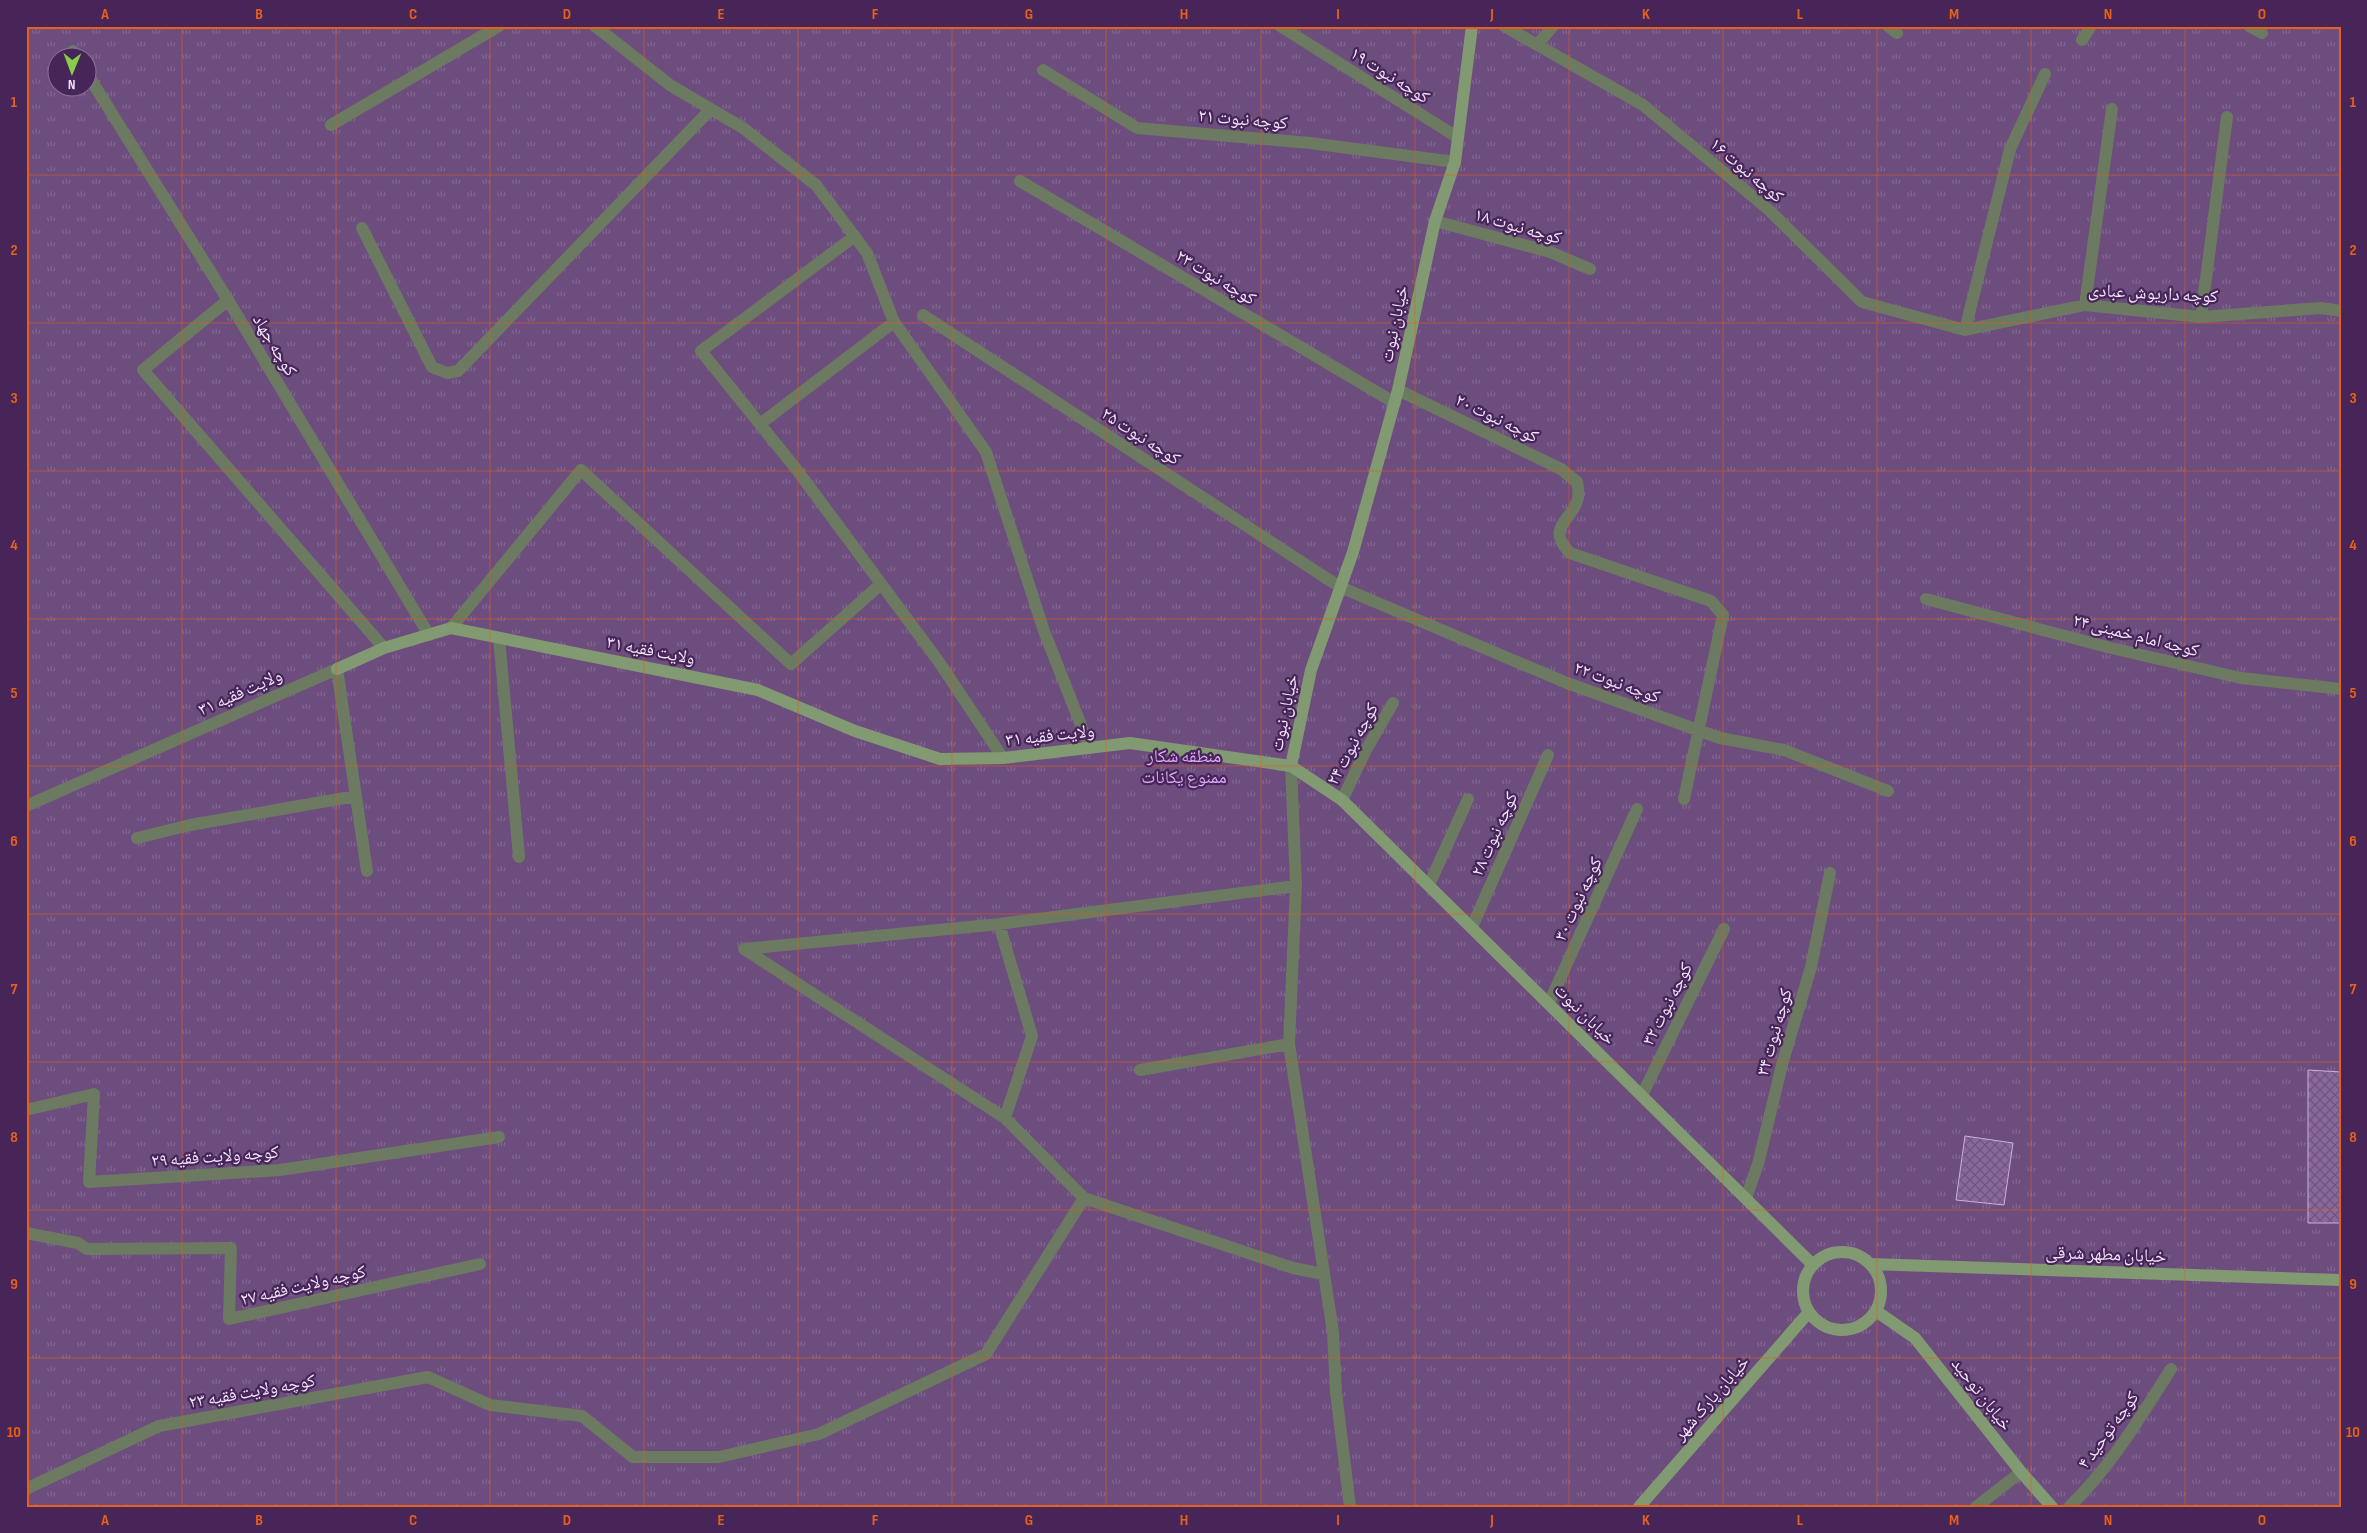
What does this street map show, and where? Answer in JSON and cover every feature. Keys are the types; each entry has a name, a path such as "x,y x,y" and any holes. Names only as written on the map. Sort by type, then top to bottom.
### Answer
{"street":[{"path":"332,125 499,26"},
{"path":"595,26 670,85 742,128 816,185 867,253 894,322 986,452 1044,631 1090,748"},
{"name":"کوچه نبوت ۱۹","path":"1280,26 1457,137"},
{"name":"خیابان نبوت","path":"1472,26 1455,162 1434,221 1395,403 1353,552 1311,670 1291,766 1342,800 1813,1265"},
{"name":"کوچه نبوت ۱۶","path":"1504,26 1643,105 1769,210 1862,302 1965,330"},
{"path":"1537,45 1553,26"},
{"path":"2082,40 2091,26"},
{"path":"2249,26 2262,33"},
{"name":"کوچه نبوت ۲۱","path":"1043,70 1137,128 1310,143 1455,162"},
{"path":"1965,330 2010,150 2046,74"},
{"name":"کوچه جهاد","path":"98,91 228,300 429,634"},
{"path":"362,228 432,367 447,373 458,371 711,109"},
{"path":"2085,305 2112,109"},
{"path":"2201,317 2227,117"},
{"name":"کوچه نبوت ۲۳","path":"1020,181 1395,403"},
{"name":"کوچه نبوت ۱۸","path":"1434,221 1550,252 1590,269"},
{"path":"855,236 701,351 797,470 882,584 939,662 1003,758"},
{"path":"228,300 143,370 384,648"},
{"name":"کوچه داریوش عبادی","path":"1965,330 2085,305 2201,317 2321,308 2341,311"},
{"name":"کوچه نبوت ۲۵","path":"923,315 1340,587"},
{"path":"760,424 894,322"},
{"name":"کوچه نبوت ۲۰","path":"1398,390 1561,469 1577,482 1578,498 1560,528 1561,544 1570,553 1711,601 1723,615 1699,730"},
{"path":"451,628 581,470 791,664 882,584"},
{"name":"کوچه نبوت ۲۲","path":"1340,587 1568,683 1720,738 1784,750 1888,790"},
{"name":"کوچه امام خمینی ۲۴","path":"1926,599 2107,647 2241,678 2341,689"},
{"name":"ولایت فقیه ۳۱","path":"26,806 384,648 451,628 758,690 854,731 940,759 1003,758 1130,743 1291,766"},
{"path":"499,638 519,858"},
{"path":"337,668 367,871"},
{"name":"کوچه نبوت ۲۴","path":"1342,800 1366,750 1393,703"},
{"path":"1684,799 1699,730"},
{"name":"کوچه نبوت ۲۸","path":"1472,927 1548,756"},
{"path":"1291,766 1296,886 1289,1044 1333,1332 1336,1392 1350,1507"},
{"path":"137,838 190,825 356,796"},
{"path":"1429,885 1468,799"},
{"name":"کوچه نبوت ۳۰","path":"1549,1003 1629,830 1636,809"},
{"name":"کوچه نبوت ۳۴","path":"1746,1198 1758,1164 1783,1061 1811,967 1830,873"},
{"path":"1296,886 999,924 744,950 1004,1118 1084,1198 1293,1268 1323,1274"},
{"path":"999,924 1032,1036 1004,1118"},
{"name":"کوچه نبوت ۳۲","path":"1642,1095 1724,929"},
{"path":"1140,1070 1289,1044"},
{"name":"کوچه ولایت فقیه ۲۹","path":"26,1110 94,1094 89,1182 280,1170 499,1137"},
{"name":"کوچه ولایت فقیه ۲۳","path":"26,1489 159,1426 428,1378 490,1405 582,1416 633,1457 719,1457 819,1434 986,1354 1084,1198"},
{"name":"کوچه ولایت فقیه ۲۷","path":"26,1233 78,1243 87,1249 231,1248 229,1319 480,1264"},
{"path":"1842,1252 1860,1256 1870,1264 1878,1274 1881,1286 1881,1299 1876,1311 1862,1325 1851,1329 1827,1328 1809,1312 1804,1301 1803,1288 1806,1275 1813,1265 1823,1257 1842,1252"},
{"name":"خیابان مطهر شرقی","path":"1870,1264 2341,1280"},
{"name":"خیابان توحید","path":"1876,1311 1915,1338 2020,1472 2052,1507"},
{"name":"خیابان پارک شهر","path":"1639,1507 1809,1312"},
{"name":"کوچه توحید ۴","path":"2069,1507 2085,1491 2126,1440 2171,1369"},
{"path":"1976,1507 2020,1472"}],"green space":[{"name":"منطقه شکار ممنوع یکانات","path":"26,26 2341,26 2341,1507 26,1507"}],"building":[{"path":"2308,1070 2341,1072 2341,1223 2308,1223"},
{"path":"1965,1136 2013,1143 2004,1205 1956,1200"}]}
